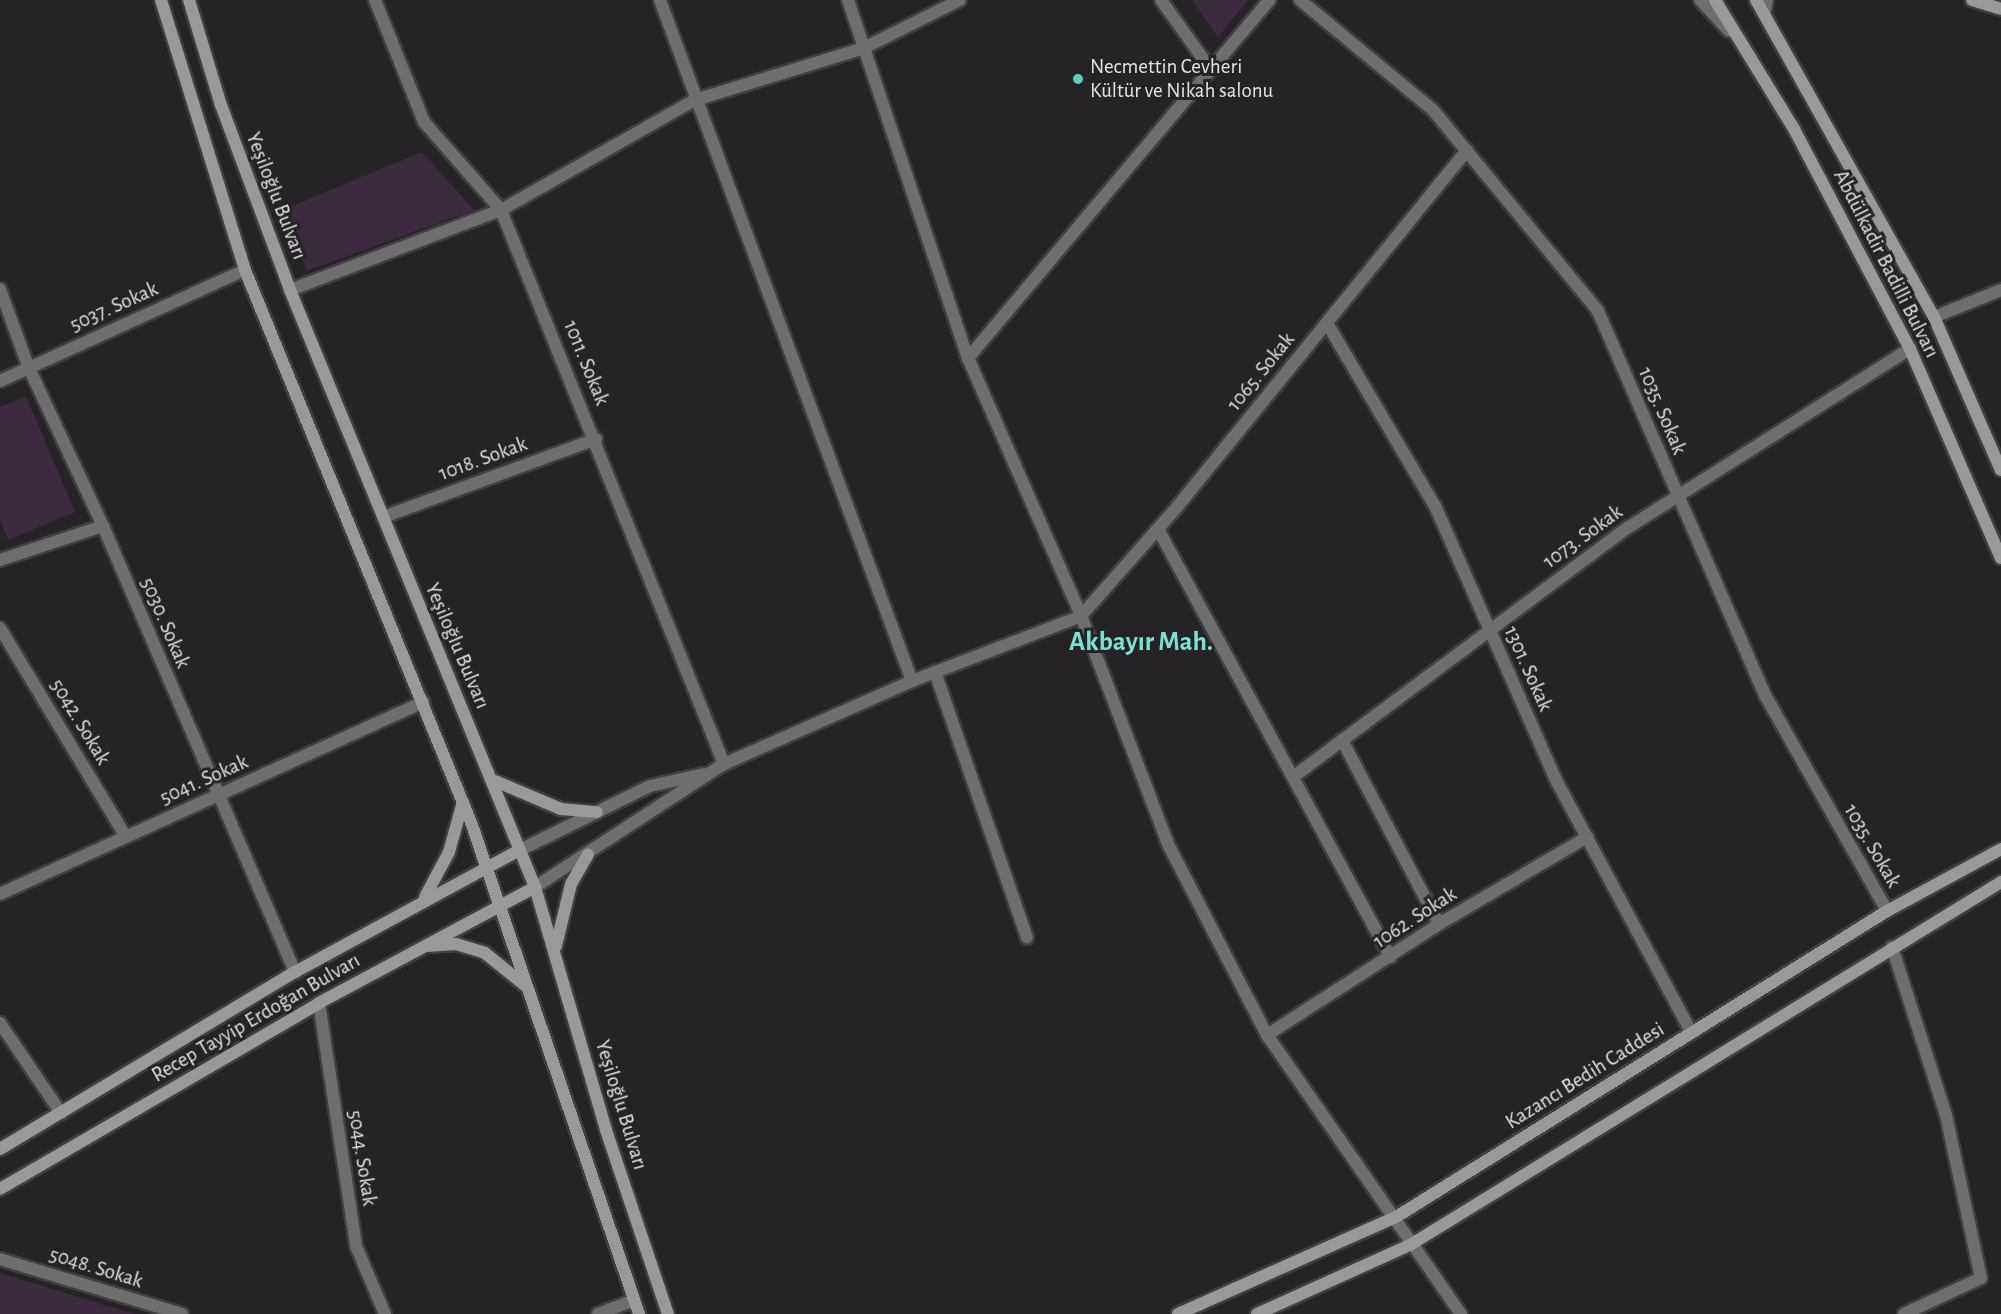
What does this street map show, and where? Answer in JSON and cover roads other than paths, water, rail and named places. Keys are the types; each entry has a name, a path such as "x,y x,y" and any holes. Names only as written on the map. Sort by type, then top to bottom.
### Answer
{"main road":[{"path":"161,0 245,270 463,801 501,903 639,1314"},
{"name":"Yeşiloğlu Bulvarı","path":"189,0 221,105 290,290 495,781 535,887 555,947 606,1130 668,1314"},
{"name":"Abdülkadir Badilli Bulvarı","path":"1715,0 1729,31 1794,129 1910,349 2001,558"},
{"name":"Abdülkadir Badilli Bulvarı","path":"1756,0 1934,316 2001,470"},
{"path":"1972,0 2001,9"},
{"path":"495,781 561,809 597,812"},
{"path":"425,897 449,852 463,801"},
{"name":"Kazancı Bedih Caddesi","path":"1178,1314 1396,1217 1887,911 2001,849"},
{"name":"Recep Tayyip Erdoğan Bulvarı","path":"0,1149 425,897 520,850"},
{"path":"555,947 571,884 588,854"},
{"path":"1257,1314 1410,1245 2001,882"},
{"name":"Recep Tayyip Erdoğan Bulvarı","path":"0,1189 319,1003 501,903 535,887"},
{"path":"423,946 456,944 485,953 529,989"}],"street":[{"name":"1011. Sokak","path":"375,0 424,122 501,210 596,439 724,764"},
{"path":"660,0 695,100 912,681"},
{"path":"848,0 968,358 1081,616 1169,846 1267,1035 1396,1217 1410,1245 1461,1314"},
{"path":"290,290 501,210 695,100 864,48 960,0"},
{"path":"1161,0 1209,67"},
{"path":"968,358 1209,67 1269,0"},
{"name":"1035. Sokak","path":"1300,0 1433,110 1598,311 1765,695 1887,911"},
{"path":"1700,0 1729,31"},
{"path":"1764,14 1767,0"},
{"name":"1065. Sokak","path":"1081,616 1158,529 1467,150"},
{"name":"5037. Sokak","path":"0,381 28,366 245,270"},
{"name":"5030. Sokak","path":"0,290 28,366 102,526 216,796 295,972"},
{"path":"1934,316 2001,290"},
{"name":"1301. Sokak","path":"1327,323 1436,508 1490,630 1587,837 1692,1033"},
{"name":"1073. Sokak","path":"1293,777 1490,630 1677,495 1910,349"},
{"name":"1018. Sokak","path":"383,517 596,439"},
{"path":"0,560 102,526"},
{"path":"1158,529 1390,957"},
{"path":"535,887 724,764 912,681 1081,616"},
{"name":"5042. Sokak","path":"0,628 126,837"},
{"path":"935,672 1027,937"},
{"name":"5041. Sokak","path":"0,894 424,702"},
{"path":"1342,740 1439,924"},
{"path":"520,850 650,786 707,773"},
{"name":"1062. Sokak","path":"1267,1035 1439,924 1587,837"},
{"path":"1892,947 1946,1115 1982,1278 1904,1314"},
{"name":"5044. Sokak","path":"319,1003 356,1246 385,1314"},
{"path":"0,1023 61,1113"},
{"name":"5048. Sokak","path":"0,1259 182,1314"},
{"path":"598,1314 634,1300"}],"place":[{"name":"Necmettin Cevheri Kültür ve Nikah salonu","path":"1078,79"}],"district":[{"name":"Akbayır Mah.","path":"1141,642"}]}
